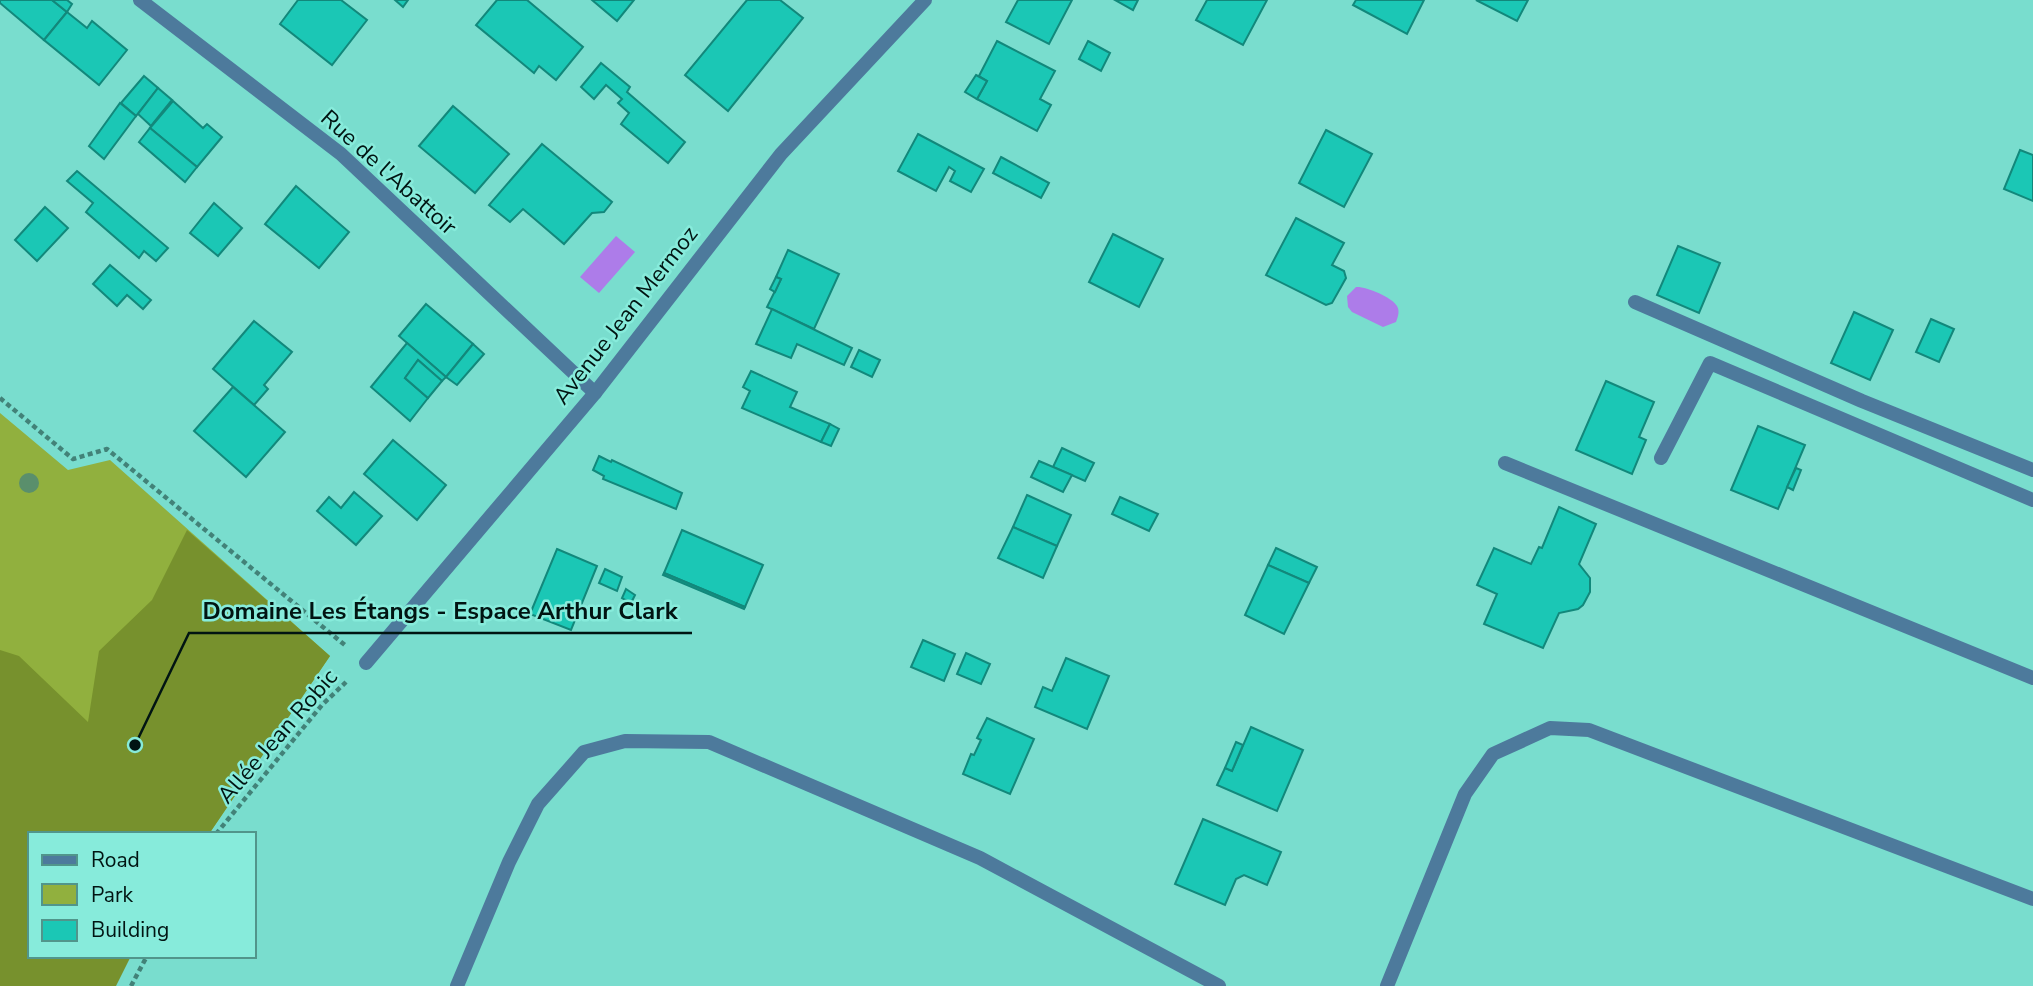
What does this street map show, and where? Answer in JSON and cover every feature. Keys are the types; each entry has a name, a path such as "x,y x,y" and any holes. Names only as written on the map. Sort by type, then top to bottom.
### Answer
{"street":[{"name":"Rue de l'Abattoir","path":"140,0 341,155 595,393"},
{"name":"Avenue Jean Mermoz","path":"366,663 595,393 781,155 925,0"},
{"path":"1635,302 1862,401 2033,470"},
{"path":"1661,458 1710,363 2033,500"},
{"path":"1505,463 2033,678"},
{"path":"1387,986 1465,794 1493,754 1550,728 1589,730 2033,899"},
{"path":"457,986 509,862 538,804 584,752 625,741 709,742 980,859 1219,986"}],"path":[{"path":"0,398 73,459 107,449 366,663"},
{"name":"Allée Jean Robic","path":"218,832 322,705 366,663"},
{"path":"131,986 146,958"}],"green space":[{"path":"0,413 68,470 110,460 330,656 210,832 28,832 28,958 0,986"},
{"path":"187,530 330,656 210,832 28,832 28,958 130,958 116,986 0,986 0,650 19,656 88,722 99,651 152,600"}],"shaded area":[{"path":"616,236 635,252 599,293 580,277"},
{"path":"1356,287 1366,288 1390,299 1397,306 1396,322 1383,327 1352,312 1348,307 1347,296"}],"building":[{"path":"0,0 52,0 67,12 44,40 0,3"},
{"path":"52,0 67,0 72,4 67,12"},
{"path":"298,0 341,0 367,20 332,65 280,24"},
{"path":"395,0 408,0 403,7"},
{"path":"497,0 527,0 583,47 556,80 539,66 534,73 476,25"},
{"path":"592,0 634,0 617,21"},
{"path":"747,0 780,0 803,18 728,111 685,75"},
{"path":"1018,0 1072,0 1049,44 1006,22"},
{"path":"1115,0 1138,0 1133,10"},
{"path":"1207,0 1267,0 1243,45 1196,20"},
{"path":"1356,0 1424,0 1407,34 1353,5"},
{"path":"1476,0 1528,0 1517,21"},
{"path":"67,12 87,28 92,21 127,50 99,85 44,40"},
{"path":"997,41 1055,71 1040,99 1051,105 1037,131 977,99 987,81 979,76"},
{"path":"1088,41 1110,53 1101,71 1079,59"},
{"path":"601,63 630,87 627,92 685,142 668,163 621,124 629,113 618,103 622,99 606,85 594,99 581,87"},
{"path":"976,75 987,81 977,99 965,92"},
{"path":"144,76 158,88 136,116 121,103"},
{"path":"158,88 172,100 151,126 138,114"},
{"path":"173,101 203,128 207,124 222,137 197,167 150,128"},
{"path":"120,103 136,116 104,159 89,146"},
{"path":"453,106 509,154 475,193 419,146"},
{"path":"150,128 197,167 185,182 139,142"},
{"path":"1326,130 1372,154 1344,207 1299,183"},
{"path":"918,134 984,169 971,192 950,181 955,171 949,167 936,191 898,171"},
{"path":"542,144 612,202 604,212 592,213 564,244 523,209 510,222 489,205"},
{"path":"2020,150 2033,155 2033,201 2004,189"},
{"path":"1001,157 1049,183 1041,198 993,173"},
{"path":"77,171 168,248 156,261 144,251 139,258 86,212 93,203 67,181"},
{"path":"296,186 349,232 319,268 265,224"},
{"path":"214,203 242,228 218,256 190,233"},
{"path":"45,207 68,228 37,261 15,240"},
{"path":"1296,218 1344,243 1332,265 1344,271 1346,278 1332,303 1326,305 1266,275"},
{"path":"1113,234 1163,259 1139,307 1089,282"},
{"path":"1678,246 1720,263 1699,313 1657,295"},
{"path":"788,250 839,274 814,329 767,307 781,279 776,277"},
{"path":"110,265 151,300 143,309 127,295 117,306 93,284"},
{"path":"776,277 781,279 775,292 770,289"},
{"path":"426,304 473,344 446,377 399,336"},
{"path":"772,309 852,348 844,365 797,344 791,358 756,344"},
{"path":"1854,312 1893,330 1870,380 1831,363"},
{"path":"1931,319 1954,329 1939,362 1916,352"},
{"path":"254,321 292,352 264,385 268,389 254,405 213,369"},
{"path":"407,343 446,377 442,381 418,360 405,378 428,398 410,421 371,387"},
{"path":"473,344 484,354 457,385 446,377"},
{"path":"859,350 880,360 872,377 851,367"},
{"path":"418,360 442,381 428,398 405,378"},
{"path":"751,371 797,392 790,407 830,424 821,442 742,408 750,391 743,387"},
{"path":"1606,381 1654,402 1639,437 1646,440 1632,474 1576,450"},
{"path":"233,387 285,432 246,477 194,431"},
{"path":"830,424 839,429 831,446 821,442"},
{"path":"1758,426 1805,445 1778,509 1731,490"},
{"path":"393,440 446,485 417,520 364,474"},
{"path":"1062,448 1094,463 1085,481 1053,467"},
{"path":"599,456 682,493 676,509 603,479 604,476 593,470"},
{"path":"1039,461 1072,475 1063,492 1031,477"},
{"path":"1796,468 1801,470 1793,490 1787,487"},
{"path":"354,492 382,516 356,545 317,511 329,497 341,508"},
{"path":"1027,495 1071,515 1057,546 1013,527"},
{"path":"1120,497 1158,514 1149,531 1112,514"},
{"path":"1559,507 1596,524 1579,564 1590,578 1590,592 1578,609 1559,613 1543,648 1484,624 1497,594 1477,585 1494,548 1531,564 1539,547 1542,548"},
{"path":"1013,527 1057,546 1043,578 998,558"},
{"path":"682,530 763,565 745,607 664,573"},
{"path":"1276,548 1317,567 1309,583 1268,565"},
{"path":"557,549 597,566 571,630 530,614"},
{"path":"1268,565 1309,583 1284,634 1245,615"},
{"path":"605,569 622,577 617,591 599,583"},
{"path":"664,573 745,607 744,609 663,575"},
{"path":"626,589 635,595 631,603 622,598"},
{"path":"923,640 955,654 944,681 911,667"},
{"path":"966,653 990,664 981,684 957,674"},
{"path":"1066,658 1109,676 1087,729 1035,707 1043,687 1052,691"},
{"path":"987,718 1034,739 1010,794 963,774 971,754 974,755 981,740 977,738"},
{"path":"1251,727 1303,750 1277,811 1217,785 1225,768 1232,771"},
{"path":"1236,742 1243,745 1232,771 1225,768"},
{"path":"1203,819 1281,852 1267,885 1244,875 1236,879 1225,905 1175,884"}],"place":[{"name":"Domaine Les Étangs - Espace Arthur Clark","path":"135,745"}]}
